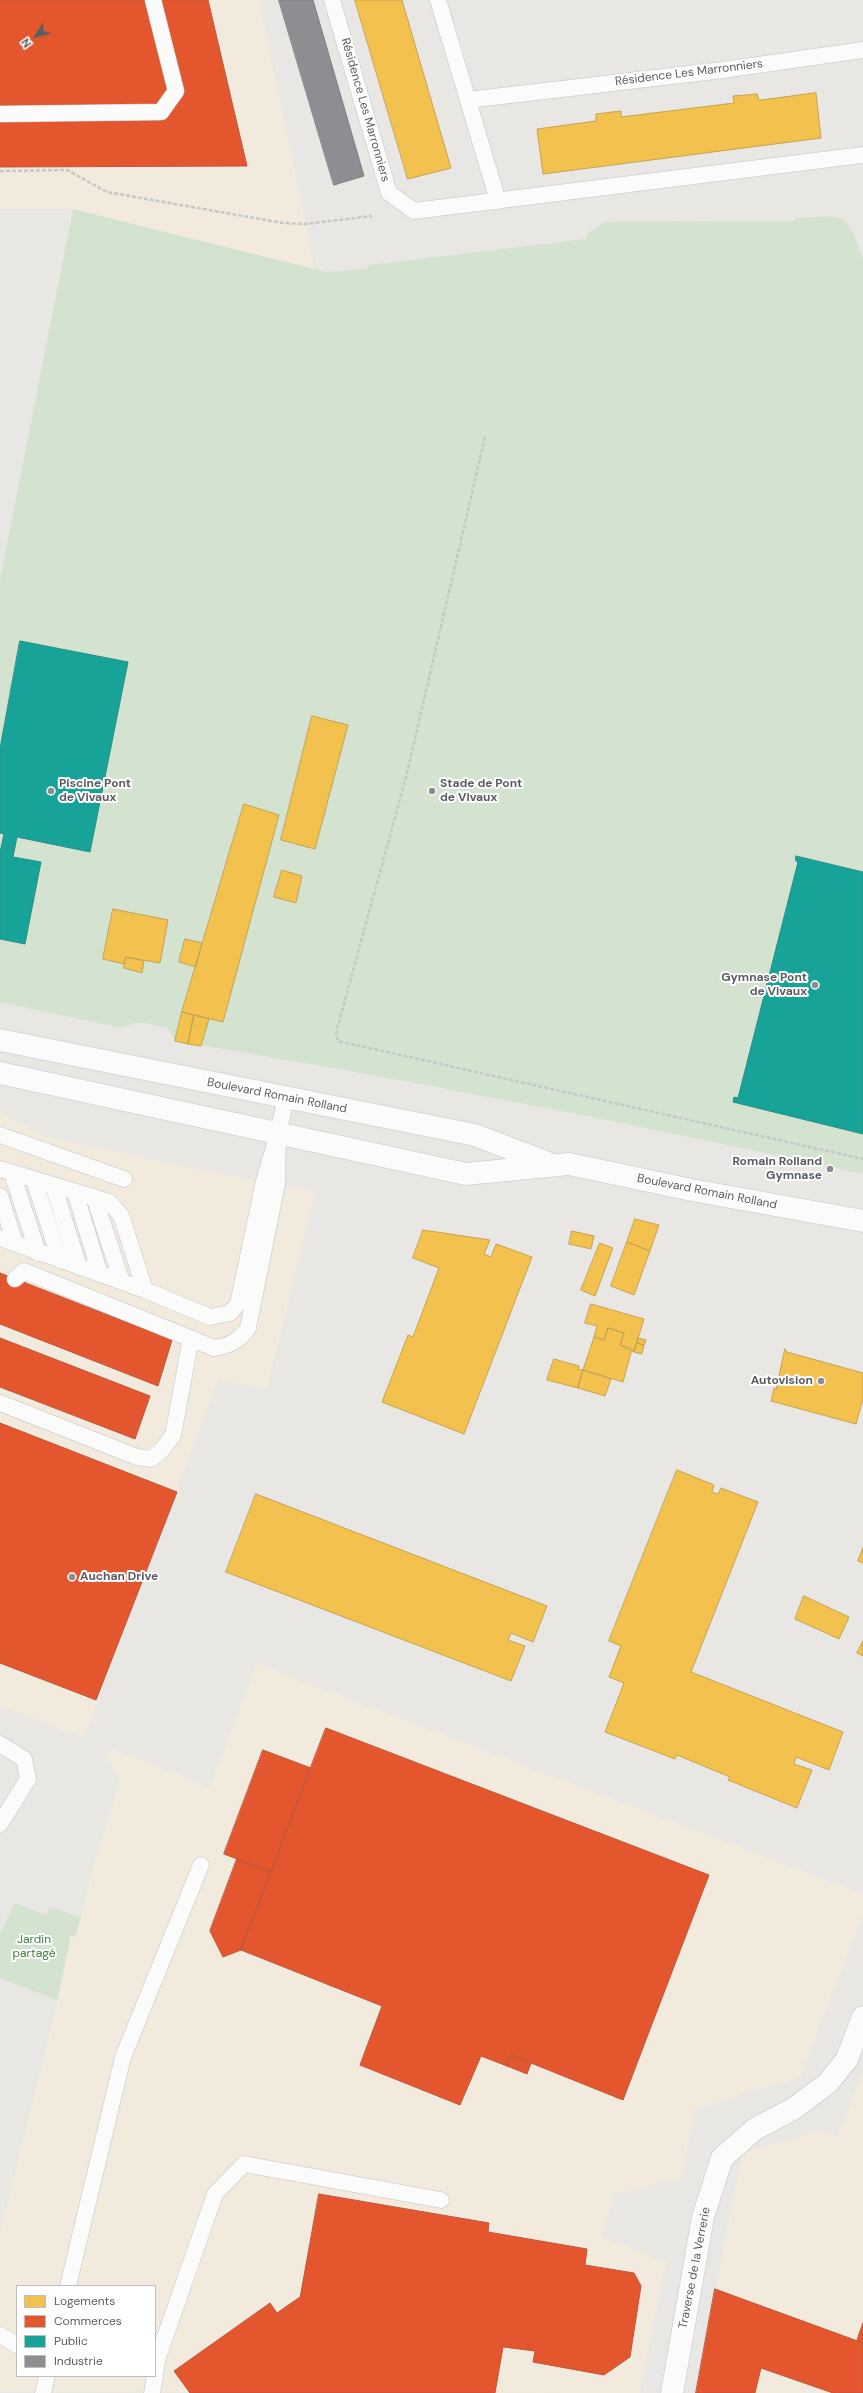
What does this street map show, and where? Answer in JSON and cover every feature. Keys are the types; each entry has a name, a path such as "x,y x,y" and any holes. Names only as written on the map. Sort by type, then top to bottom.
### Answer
{"main road":[{"name":"Boulevard Romain Rolland","path":"0,1040 475,1135 551,1164"},
{"name":"Boulevard Romain Rolland","path":"0,1073 466,1174 551,1164 569,1164 692,1190 863,1221"},
{"name":"Traverse de la Verrerie","path":"672,2393 703,2217 722,2158 755,2129 793,2109 828,2084 847,2059 863,2017"}],"lane":[{"path":"0,114 162,112 176,91 153,0"},
{"name":"Résidence Les Marronniers","path":"332,0 389,193 414,211"},
{"path":"438,0 498,201"},
{"name":"Résidence Les Marronniers","path":"468,100 723,70 863,50"},
{"path":"414,211 863,155"},
{"path":"0,1196 7,1240 38,1253 145,1290 210,1317 230,1313 238,1304 264,1181 278,1134 286,1098"},
{"path":"15,1279 24,1271 214,1348 227,1346 242,1337 248,1328 277,1184 278,1134"},
{"path":"0,1135 124,1179"},
{"path":"6,1171 109,1202 121,1215 145,1290"},
{"path":"6,1171 38,1253"},
{"path":"34,1180 60,1260"},
{"path":"53,1185 79,1267"},
{"path":"75,1192 100,1274"},
{"path":"94,1197 122,1282"},
{"path":"0,1403 137,1457 151,1459 162,1450 173,1435 191,1338"},
{"path":"0,1744 24,1759 28,1779 0,1824"},
{"path":"68,2285 123,2057 201,1865"},
{"path":"156,2369 158,2357 215,2194 244,2164 441,2200"},
{"path":"0,2335 16,2344"},
{"path":"43,2393 47,2377"},
{"path":"152,2393 155,2377"}],"path":[{"path":"0,171 67,170 108,192 283,223 305,224 414,211"},
{"path":"485,437 406,777 336,1032 338,1041 863,1159"}],"shaded area":[{"path":"0,0 259,0 315,270 73,209 0,209"},
{"path":"0,1111 43,1136 206,1171 315,1191 267,1389 218,1380 84,1738 0,1706"},
{"path":"257,1664 863,1894 863,1915 800,2077 695,2109 681,2178 614,2195 601,2237 666,2262 640,2393 0,2392 0,2231 61,1989 71,1935 75,1937 86,1903 84,1902 90,1883 89,1881 120,1780 107,1758 109,1748 210,1787"},
{"path":"863,2071 863,2393 696,2393 742,2153 816,2131 838,2137"}],"green space":[{"name":"Stade de Pont de Vivaux","path":"73,209 327,272 367,269 369,265 585,239 590,232 604,222 795,221 795,218 834,217 841,219 847,224 852,231 863,259 863,1174 692,1137 520,1103 175,1041 168,1028 144,1023 127,1025 120,1028 0,1002 0,580"},
{"name":"Jardin partagé","path":"15,1903 47,1915 49,1907 81,1917 75,1937 71,1935 57,2000 0,1978 0,1934"}],"building: Logements":[{"path":"355,0 402,0 451,168 408,179"},
{"path":"816,93 821,138 543,174 537,129 596,121 596,114 621,111 621,117 734,103 733,96 757,94 759,100"},
{"path":"312,716 348,725 315,849 281,840"},
{"path":"244,804 279,815 223,1022 182,1012"},
{"path":"282,870 302,876 296,903 274,897"},
{"path":"113,909 168,920 160,963 126,957 124,964 103,959"},
{"path":"185,939 202,943 196,967 179,962"},
{"path":"126,957 144,961 142,973 124,968"},
{"path":"182,1012 194,1015 188,1044 175,1041"},
{"path":"194,1015 209,1019 201,1046 188,1044"},
{"path":"635,1219 659,1225 650,1251 627,1242"},
{"path":"423,1230 490,1240 484,1254 491,1257 496,1244 532,1257 464,1434 382,1402 408,1335 413,1337 439,1268 413,1258"},
{"path":"572,1231 594,1236 591,1249 569,1244"},
{"path":"627,1242 650,1251 634,1295 611,1286"},
{"path":"600,1243 613,1248 595,1296 581,1290"},
{"path":"591,1304 644,1319 634,1352 620,1345 624,1333 608,1328 604,1340 594,1337 597,1326 585,1323"},
{"path":"608,1328 624,1333 620,1345 632,1349 623,1382 583,1370 594,1337 604,1340"},
{"path":"638,1338 646,1340 644,1345 637,1343"},
{"path":"637,1343 644,1345 642,1354 634,1352"},
{"name":"Autovision","path":"785,1349 787,1352 863,1373 863,1399 856,1424 771,1401 774,1388 776,1389"},
{"path":"554,1359 579,1366 578,1369 583,1370 578,1388 547,1380"},
{"path":"583,1370 611,1379 605,1396 578,1388"},
{"path":"677,1470 714,1485 712,1492 718,1494 721,1488 758,1502 691,1672 843,1732 829,1770 796,1757 794,1764 812,1770 797,1808 728,1780 730,1777 677,1755 675,1759 605,1732 624,1683 609,1677 621,1646 609,1641"},
{"path":"256,1494 547,1606 533,1642 511,1633 508,1640 525,1646 511,1681 226,1572"},
{"path":"863,1548 863,1563 858,1561"},
{"path":"804,1596 849,1617 839,1639 795,1619"},
{"path":"863,1641 863,1656 857,1653"}],"building: Commerces":[{"path":"0,0 208,0 247,166 0,167"},
{"path":"0,1273 172,1340 158,1386 0,1324"},
{"path":"0,1338 150,1396 135,1439 0,1387"},
{"name":"Auchan Drive","path":"0,1423 177,1492 96,1700 0,1663"},
{"path":"326,1728 709,1875 623,2100 511,2055 507,2066 481,2056 460,2105 360,2065 382,2006 241,1950"},
{"path":"263,1750 311,1768 271,1872 224,1854"},
{"path":"237,1859 271,1872 241,1950 223,1957 210,1931"},
{"path":"511,2055 531,2063 527,2074 507,2066"},
{"path":"319,2194 489,2223 488,2232 587,2249 585,2265 634,2273 641,2286 630,2357 604,2375 533,2362 535,2351 503,2347 495,2393 190,2393 174,2371 270,2303 277,2313 300,2297"},
{"path":"715,2289 863,2343 863,2393 833,2393 761,2368 755,2393 696,2393"},
{"path":"863,2323 863,2343 857,2341"}],"building: Public":[{"name":"Piscine Pont de Vivaux","path":"20,641 128,662 90,852 17,837 13,857 41,862 25,944 0,939 0,852 4,834 0,833 0,749"},
{"name":"Gymnase Pont de Vivaux","path":"796,856 863,872 863,1134 733,1102 734,1097 738,1098 798,862 796,861"}],"building: Industrie":[{"path":"279,0 313,0 364,176 334,185"}],"place":[{"name":"Piscine Pont de Vivaux","path":"51,791"},
{"name":"Stade de Pont de Vivaux","path":"432,791"},
{"name":"Gymnase Pont de Vivaux","path":"815,985"},
{"name":"Romain Rolland Gymnase","path":"830,1169"},
{"name":"Autovision","path":"821,1381"},
{"name":"Auchan Drive","path":"72,1577"}]}
